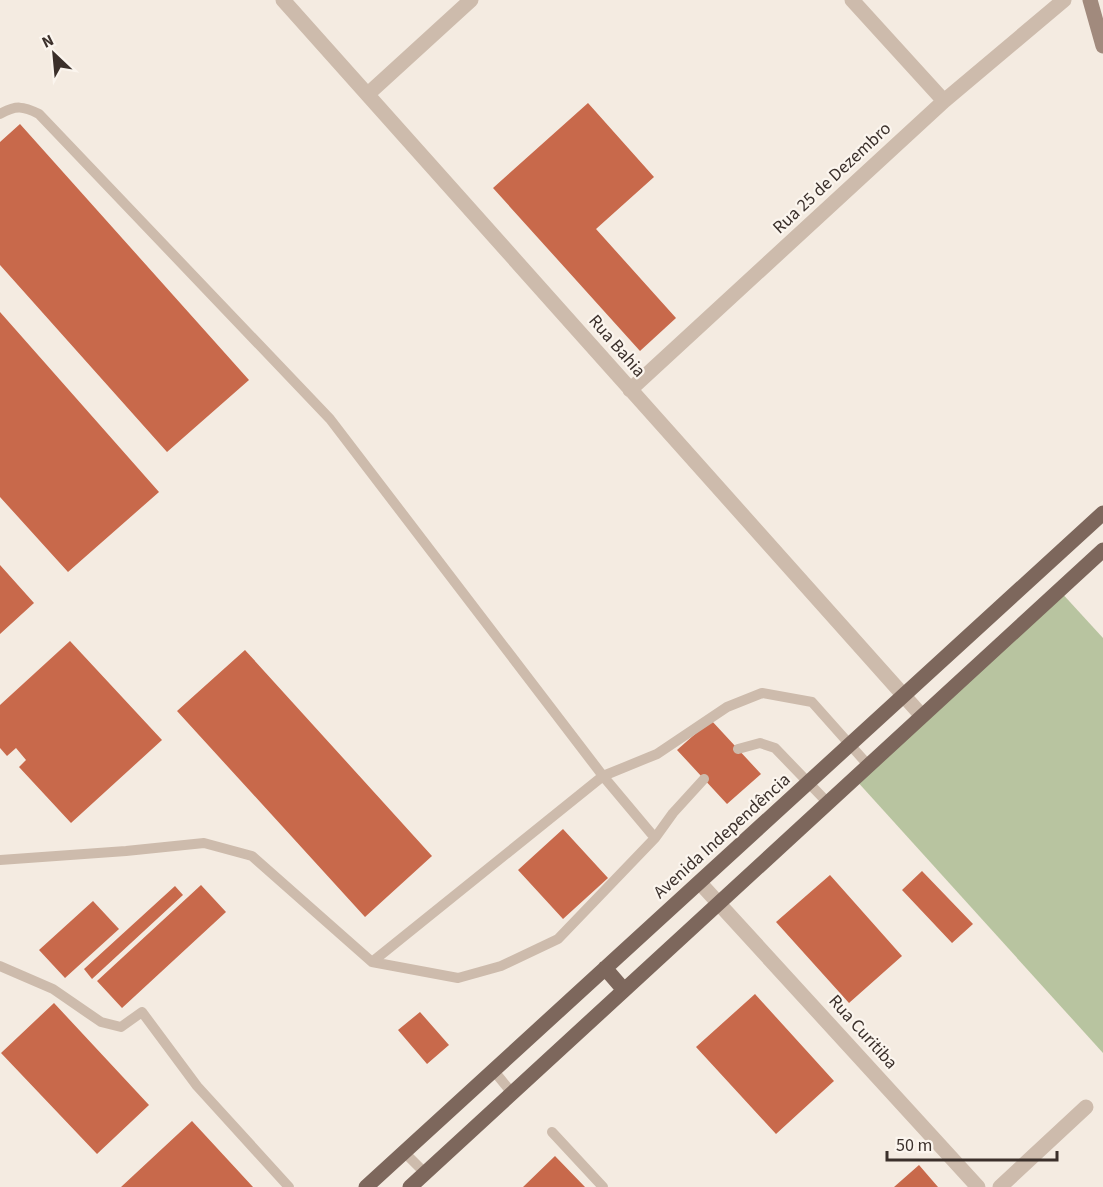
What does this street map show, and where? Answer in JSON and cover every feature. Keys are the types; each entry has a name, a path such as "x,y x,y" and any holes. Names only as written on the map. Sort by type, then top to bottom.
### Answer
{"main road":[{"name":"Avenida Independência","path":"366,1187 1103,513"},
{"path":"410,1187 1103,550"},
{"path":"605,968 624,990"}],"street":[{"name":"Rua Bahia","path":"283,0 922,716"},
{"path":"368,94 471,0"},
{"path":"852,0 944,101"},
{"name":"Rua 25 de Dezembro","path":"630,390 944,101 1064,0"},
{"path":"1090,0 1103,46"},
{"name":"Rua Curitiba","path":"700,883 978,1187"},
{"path":"1000,1187 1086,1107"}],"lane":[{"path":"0,114 25,107 39,114 330,419 603,776 655,838"},
{"path":"372,962 603,776 657,754 727,707 762,693 812,702 869,766"},
{"path":"738,749 760,743 776,748 828,803"},
{"path":"0,860 204,843 252,856 372,962 458,978 501,966 558,939 655,838 673,813 704,779"},
{"path":"0,966 53,988 100,1023 121,1027 142,1012 197,1086 289,1187"},
{"path":"494,1071 512,1093"},
{"path":"552,1132 603,1187"},
{"path":"404,1152 425,1173"}],"green space":[{"path":"1059,590 1103,638 1103,1053 855,779"}],"building":[{"path":"588,103 654,177 596,229 676,318 640,351 493,188"},
{"path":"20,124 249,380 167,452 0,265 0,142"},
{"path":"0,312 159,492 68,572 0,497"},
{"path":"0,565 34,603 0,634"},
{"path":"70,641 162,740 71,823 19,767 26,760 16,748 7,756 0,748 0,705"},
{"path":"245,650 432,856 365,917 177,711"},
{"path":"711,720 761,774 727,804 677,750"},
{"path":"563,829 608,878 563,919 518,870"},
{"path":"922,871 973,924 952,943 902,890"},
{"path":"830,875 902,956 849,1003 776,922"},
{"path":"201,885 226,912 122,1008 97,981"},
{"path":"175,886 183,895 92,979 84,969"},
{"path":"93,901 119,929 65,978 39,950"},
{"path":"755,994 834,1081 776,1134 696,1047"},
{"path":"54,1003 149,1105 97,1154 1,1053"},
{"path":"420,1012 449,1045 427,1064 398,1030"},
{"path":"192,1121 253,1187 121,1187"},
{"path":"555,1156 585,1187 523,1187"},
{"path":"919,1165 938,1187 894,1187"}]}
